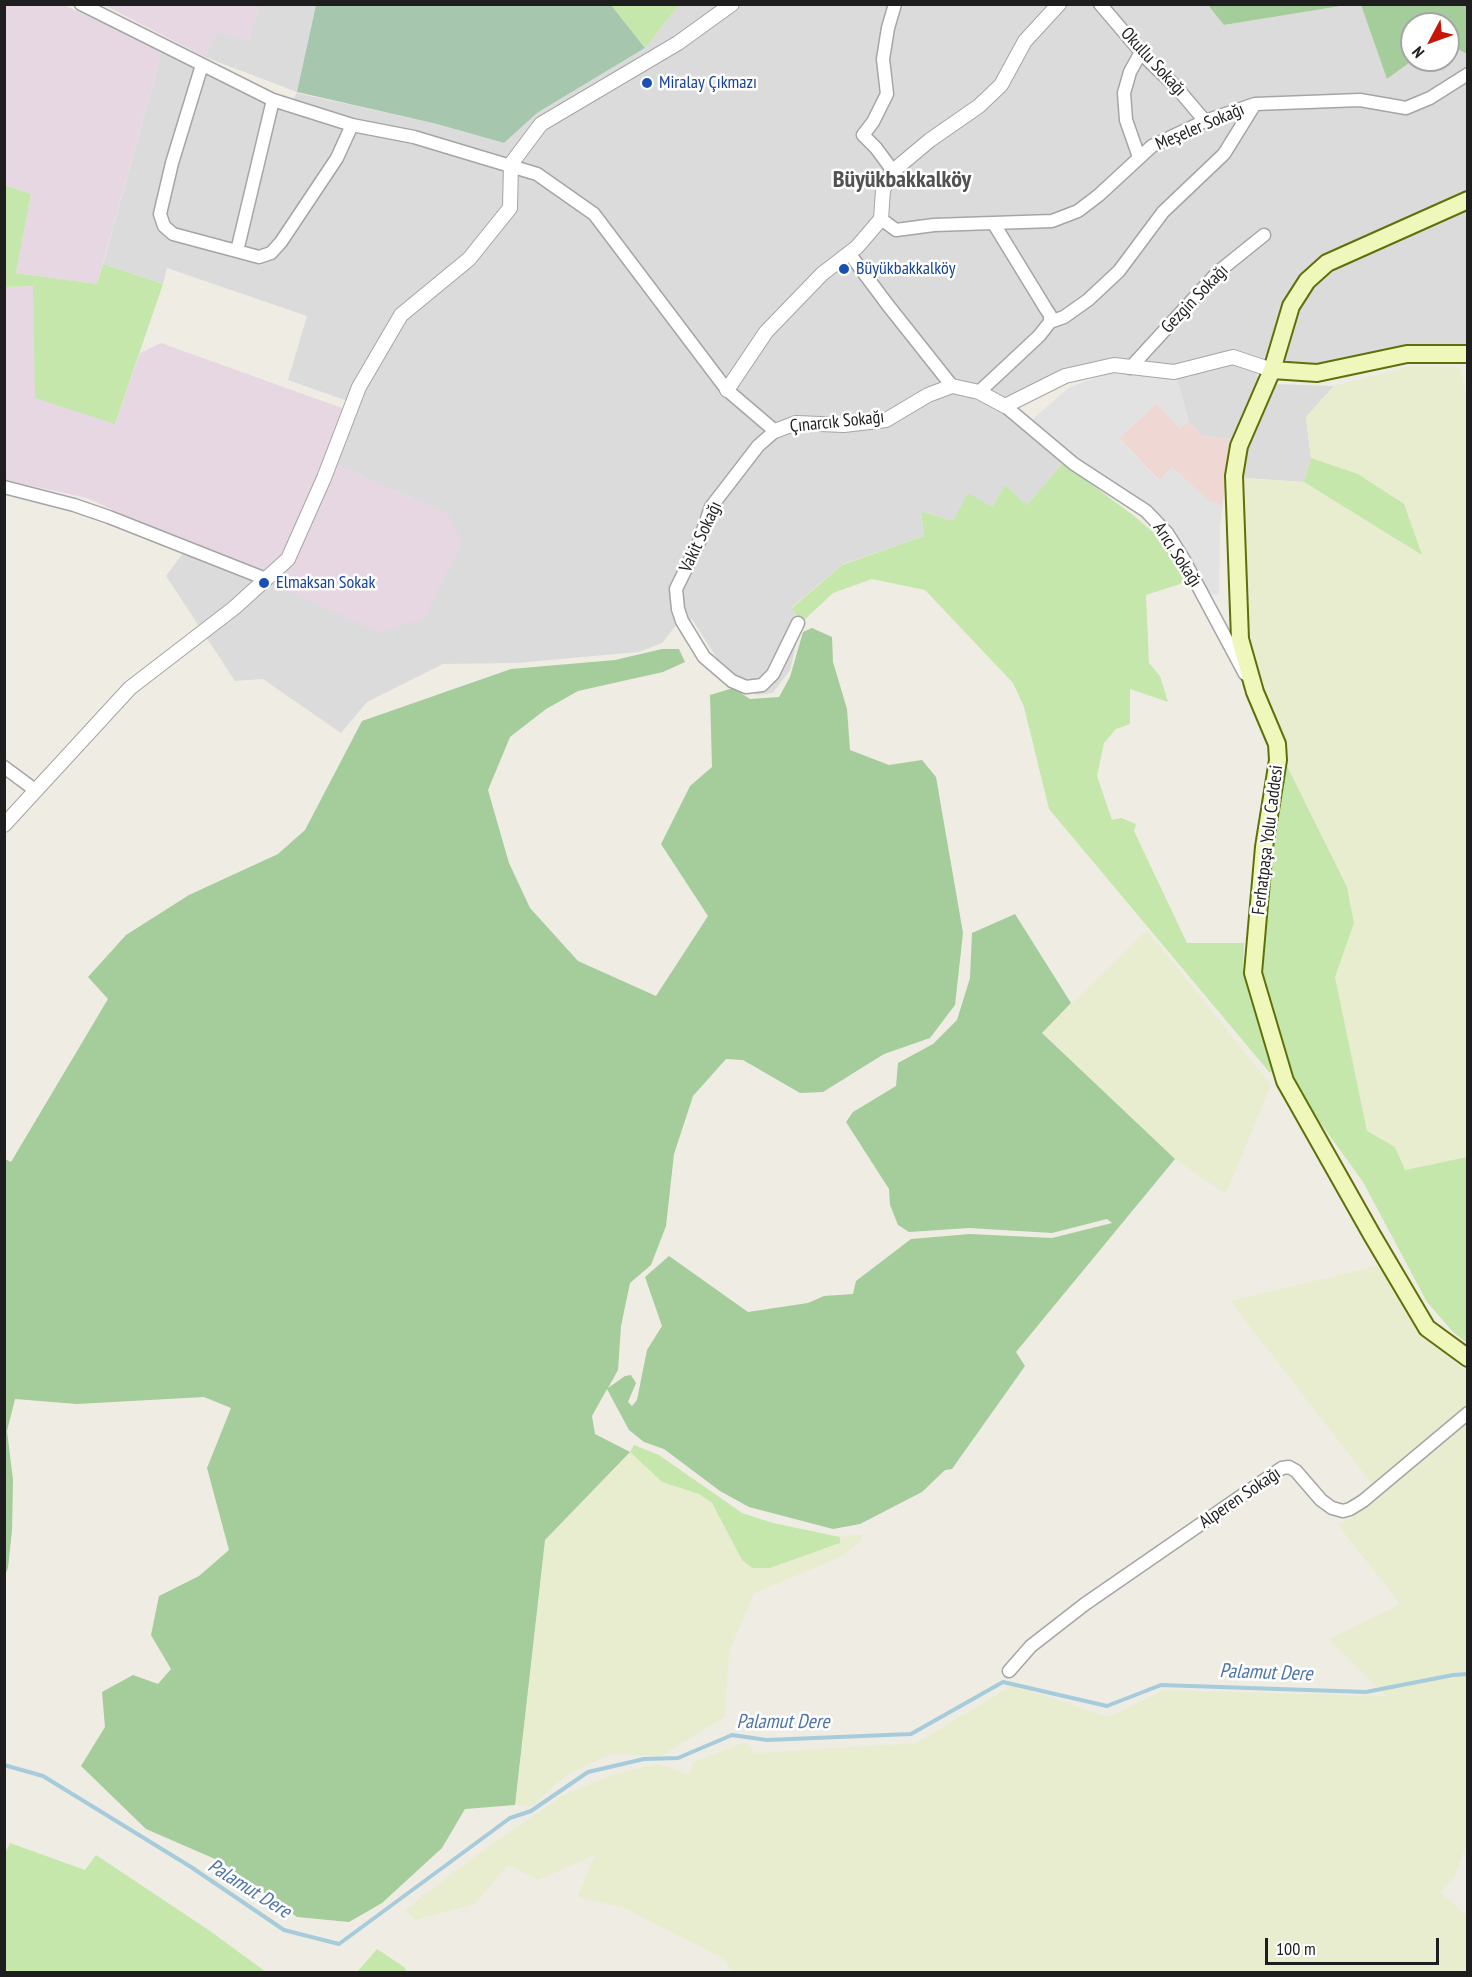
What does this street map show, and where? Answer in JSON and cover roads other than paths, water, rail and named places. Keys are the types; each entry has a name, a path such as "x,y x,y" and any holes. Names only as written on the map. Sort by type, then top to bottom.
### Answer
{"main road":[{"name":"Ferhatpaşa Yolu Caddesi","path":"1467,200 1328,263 1307,281 1291,306 1272,370 1239,446 1234,476 1240,639 1255,692 1277,744 1278,760 1264,847 1253,974 1285,1080 1427,1328 1467,1358"},
{"path":"1272,370 1317,373 1407,354 1467,354"}],"street":[{"path":"81,4 273,100 352,125 414,137 511,164 537,174 594,214 727,390 775,431"},
{"path":"4,825 129,688 234,608 288,559 324,478 359,387 401,315 469,259 510,208 511,164 541,124 678,43 732,4"},
{"path":"894,171 863,135 873,122 886,94 883,59 895,4"},
{"path":"727,390 766,332 822,274 849,253 881,219 883,189 894,171 930,140 979,106 1001,85 1025,41 1059,4"},
{"name":"Okullu Sokağı","path":"1100,4 1141,52 1177,87 1205,121"},
{"path":"1139,157 1126,120 1124,93 1130,72 1141,52"},
{"path":"202,65 172,163 160,214 164,226 173,234 259,257 268,255 275,250 337,158 352,125"},
{"name":"Meşeler Sokağı","path":"881,219 896,230 934,225 1052,220 1078,211 1099,195 1152,146 1205,121 1255,104 1360,100 1406,108 1430,98 1467,74"},
{"path":"237,251 273,100"},
{"path":"979,392 1039,336 1050,322 1064,317 1088,300 1119,271 1163,212 1224,154 1255,104"},
{"path":"994,224 1050,315 1050,322"},
{"name":"Gezgin Sokağı","path":"1130,368 1218,272 1264,235"},
{"path":"849,253 886,304 952,386 979,392 1005,406 1065,376 1114,365 1174,372 1233,357 1272,370"},
{"name":"Çınarcık Sokağı","path":"775,431 796,423 844,425 886,420 928,395 952,386"},
{"name":"Arıcı Sokağı","path":"1005,406 1074,464 1146,511 1167,533 1255,692"},
{"name":"Vakit Sokağı","path":"775,431 758,446 711,507 699,542 676,589 678,609 682,621 704,657 732,681 746,687 762,685 773,675 798,623"},
{"path":"4,487 109,517 266,579"},
{"path":"4,767 35,790"},
{"name":"Alperen Sokağı","path":"1009,1671 1031,1646 1085,1604 1282,1468 1289,1467 1296,1471 1321,1500 1332,1508 1343,1511 1350,1509 1363,1502 1467,1413"}],"waterway":[{"name":"Palamut Dere","path":"4,1765 43,1776 191,1867 284,1930 339,1944 510,1818 531,1811 588,1772 644,1759 678,1758 732,1735 767,1740 911,1734 1003,1682 1107,1706 1161,1685 1366,1692 1468,1674"}],"place":[{"name":"Miralay Çıkmazı","path":"647,83"},
{"name":"Büyükbakkalköy","path":"844,269"},
{"name":"Elmaksan Sokak","path":"264,583"}],"district":[{"name":"Büyükbakkalköy","path":"902,180"}]}
